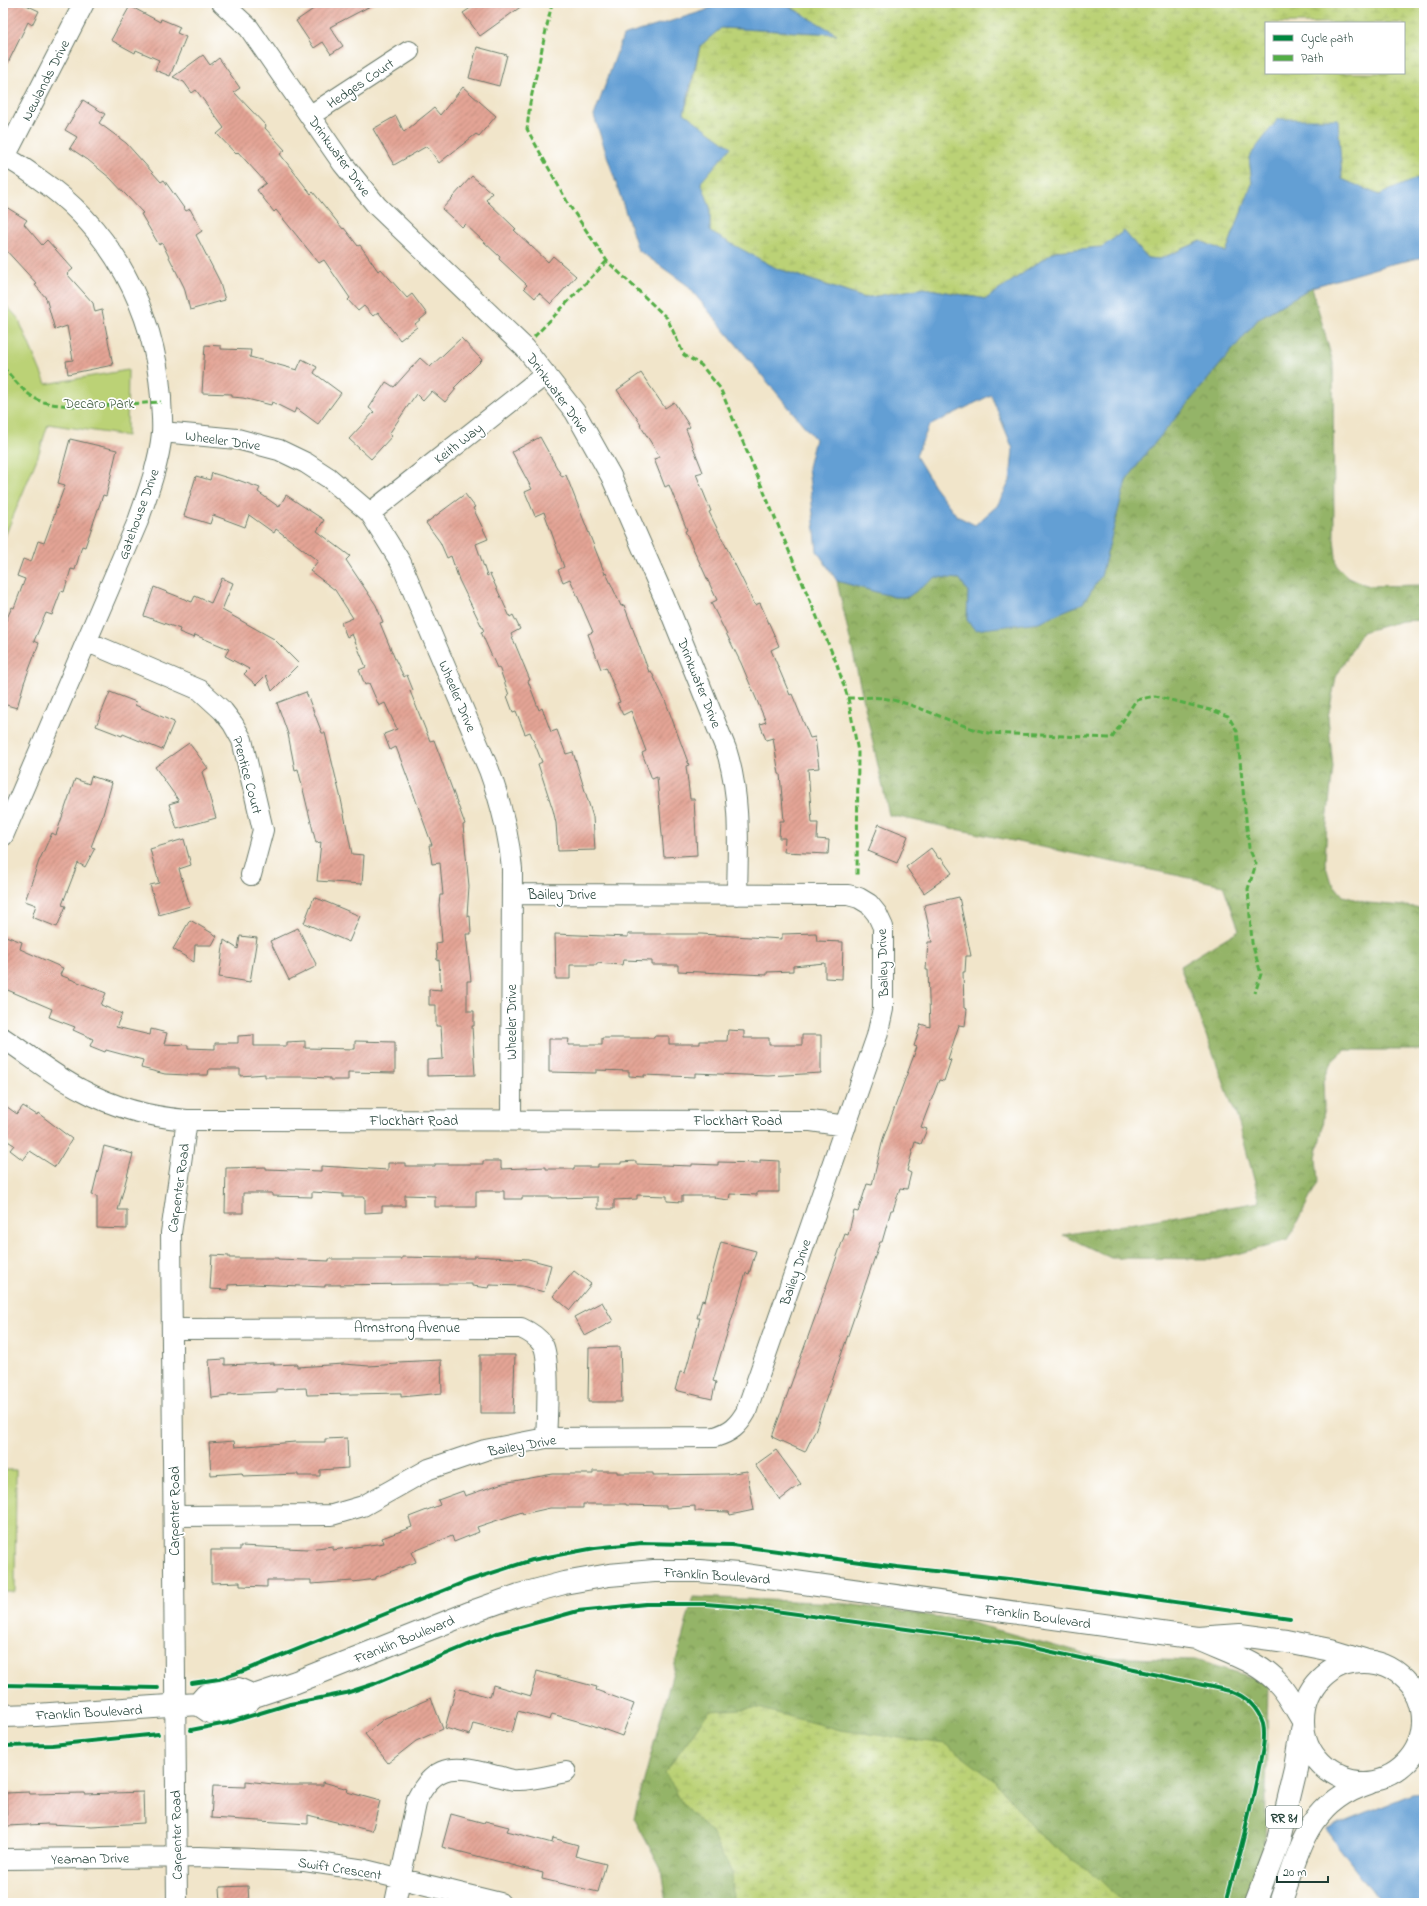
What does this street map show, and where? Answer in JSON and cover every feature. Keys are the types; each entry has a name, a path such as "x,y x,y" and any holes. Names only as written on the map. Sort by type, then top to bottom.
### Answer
{"main road":[{"name":"Franklin Boulevard","path":"3,1716 198,1704 206,1695 238,1690 254,1696 296,1682 477,1610 519,1595 564,1583 608,1575 654,1571 699,1571 738,1574 1197,1638 1240,1634 1331,1650 1364,1660"},
{"name":"Franklin Boulevard","path":"1197,1638 1229,1654 1246,1658 1264,1669 1282,1686 1302,1724"},
{"path":"1364,1660 1373,1661 1392,1668 1408,1680 1419,1697 1423,1717 1421,1737 1414,1754 1402,1768 1387,1778 1369,1782 1350,1781 1332,1774 1318,1763 1307,1747 1302,1724 1306,1701 1314,1684 1328,1671 1345,1663 1364,1660"},
{"name":"RR 81","path":"1255,1903 1279,1839 1296,1768 1302,1724"},
{"name":"RR 81","path":"1280,1903 1307,1830 1317,1816 1352,1787 1369,1782"}],"street":[{"name":"Newlands Drive","path":"4,157 84,3"},
{"name":"Drinkwater Drive","path":"222,3 249,28 311,115 343,164 377,206 525,348 575,412 611,476 670,611 720,734 732,768 736,792 738,820 737,894"},
{"name":"Hedges Court","path":"311,115 409,51"},
{"name":"Gatehouse Drive","path":"4,157 50,186 69,202 101,236 123,271 143,311 154,350 159,376 162,432 158,457 145,501 88,642 4,833"},
{"name":"Keith Way","path":"370,513 546,374"},
{"name":"Wheeler Drive","path":"162,432 237,439 279,450 306,463 329,478 370,513 404,569 499,798 510,842 512,894 511,1120"},
{"name":"Prentice Court","path":"88,642 194,687 211,699 233,724 242,740 262,830 251,875"},
{"name":"Bailey Drive","path":"174,1516 332,1515 363,1506 415,1477 444,1464 485,1450 546,1438 715,1437 729,1433 738,1424 746,1412 877,1036 883,1009 883,927 877,914 869,904 859,898 848,895 512,894"},
{"name":"Flockhart Road","path":"3,1038 88,1093 137,1113 161,1118 187,1120 810,1121 846,1126"},
{"name":"Carpenter Road","path":"177,1903 171,1233 187,1120"},
{"name":"Armstrong Avenue","path":"172,1329 521,1328 530,1332 537,1338 546,1353 546,1438"},
{"path":"394,1903 417,1798 422,1788 435,1775 452,1767 517,1780 566,1772"},
{"name":"Yeaman Drive","path":"3,1859 176,1858"},
{"name":"Swift Crescent","path":"176,1858 305,1861 365,1870 500,1903"}],"green space":[{"path":"784,3 1424,3 1424,178 1379,195 1342,179 1337,119 1249,157 1252,184 1226,252 1201,241 1160,259 1147,258 1124,231 1102,247 1055,251 986,299 924,288 865,298 776,268 710,233 710,207 701,182 684,113 691,89 700,46 721,28 836,34"},
{"path":"1312,287 1333,363 1334,538 1337,566 1348,577 1368,586 1424,585 1424,620 1401,621 1362,632 1336,677 1328,717 1333,767 1327,822 1325,863 1330,880 1343,896 1368,903 1416,907 1424,910 1424,1050 1345,1050 1333,1060 1323,1081 1324,1106 1322,1130 1316,1157 1318,1182 1288,1240 1218,1259 1111,1258 1063,1235 1260,1202 1239,1123 1180,966 1239,930 1223,885 889,815 837,581 894,597 908,597 935,577 960,579 968,592 967,620 1101,576 1126,481 1148,451 1259,318"},
{"name":"Decaro Park","path":"3,302 18,318 46,384 128,370 127,436 48,424 38,456 3,541"},
{"path":"3,1470 16,1470 15,1592 3,1592"},
{"path":"693,1597 840,1603 961,1620 1095,1657 1195,1660 1268,1682 1264,1903 666,1903 661,1869 634,1818"},
{"path":"758,1708 840,1730 946,1744 996,1782 1042,1838 1096,1876 1124,1903 733,1903 732,1873 711,1833 682,1803 665,1772 709,1711"}],"water":[{"path":"719,3 783,3 837,34 721,28 700,46 684,113 731,147 701,182 710,207 710,232 776,268 864,298 924,288 986,299 1055,251 1102,247 1124,231 1147,258 1160,259 1201,241 1226,252 1252,184 1249,157 1278,119 1338,119 1342,179 1379,195 1424,175 1424,257 1387,265 1312,287 1259,318 1148,451 1126,481 1101,576 1083,603 1039,622 975,630 967,620 968,592 960,579 936,577 908,597 894,597 837,581 817,551 808,467 815,439 687,285 638,250 594,116 623,36 704,11","holes":["991,395 1013,449 1010,481 997,506 975,525 957,516 934,486 916,456 929,426"]},
{"path":"1424,1793 1424,1903 1380,1901 1325,1829 1412,1794"}],"building":[{"path":"3,3 22,3 39,11 32,25 28,22 3,73"},
{"path":"322,3 376,3 330,27 343,46 331,54 323,42 314,48 296,21"},
{"path":"478,3 526,3 480,36 463,13"},
{"path":"130,6 160,22 161,19 180,27 177,33 186,37 170,76 155,70 159,60 136,50 135,53 111,40"},
{"path":"477,47 507,55 499,86 469,78"},
{"path":"203,55 210,65 219,58 240,88 234,92 266,126 265,128 285,150 280,154 311,194 313,192 358,246 360,245 378,271 381,269 407,298 412,294 427,314 415,324 417,327 400,340 378,312 373,316 364,306 358,311 348,300 350,298 324,260 319,263 276,210 274,212 257,190 266,183 238,152 236,154 217,134 224,128 196,90 192,93 184,82 173,77"},
{"path":"463,87 496,116 479,136 476,134 439,163 427,146 394,165 373,129 396,116 404,132 434,108 440,115"},
{"path":"83,100 105,114 99,123 126,143 161,182 164,180 186,211 190,209 202,231 196,235 219,280 225,300 190,310 184,287 162,243 159,245 141,214 143,213 110,178 70,148 77,137 65,130"},
{"path":"472,176 492,193 486,200 516,229 514,230 548,262 553,256 576,276 551,304 539,293 535,298 524,288 527,285 499,259 500,257 465,224 462,227 442,209"},
{"path":"3,205 27,220 24,224 42,245 47,240 73,269 67,274 93,303 95,312 102,310 113,365 68,374 66,361 73,360 67,326 55,330 46,298 35,285 37,284 3,247"},
{"path":"461,338 482,360 454,388 456,389 445,402 432,391 423,401 416,394 389,434 392,436 371,459 349,439 374,412 369,408 386,382 394,387 420,358 430,367"},
{"path":"205,345 221,346 221,349 251,350 250,357 297,370 302,359 317,367 314,373 341,393 318,424 296,408 294,413 272,402 271,405 243,398 232,397 232,394 202,393"},
{"path":"641,373 665,408 674,402 690,427 686,429 703,472 696,474 711,511 709,512 755,605 760,603 779,646 771,650 790,695 792,694 810,738 815,737 819,768 808,769 812,823 818,823 817,839 829,840 828,854 784,852 785,838 779,838 780,821 784,821 780,774 773,738 766,740 760,724 766,722 741,663 711,603 717,600 685,531 687,530 669,485 665,487 654,459 660,457 640,425 641,424 617,390"},
{"path":"540,437 562,477 566,475 605,574 606,573 621,606 624,605 649,672 651,671 665,700 689,765 686,766 690,799 694,799 697,855 664,857 657,777 652,779 642,753 646,751 631,711 623,715 617,703 620,702 606,667 601,669 588,634 593,632 570,579 563,582 558,570 564,567 544,512 535,516 525,492 532,489 512,452"},
{"path":"70,439 117,450 106,496 103,495 85,547 82,546 75,570 71,569 64,592 61,591 52,615 46,613 34,641 39,643 24,683 17,708 3,704 3,627 12,607 14,608 25,579 17,576 23,559 31,562 38,541 44,543 65,485 58,483"},
{"path":"212,473 260,488 258,492 279,507 286,495 324,520 317,531 350,556 346,560 376,605 383,622 380,623 395,659 404,677 407,675 413,690 410,691 430,741 434,740 465,824 463,825 469,886 467,916 470,915 471,934 466,934 471,981 467,981 467,1011 474,1011 474,1026 472,1026 475,1075 427,1076 427,1060 443,1059 441,1026 436,1026 436,1005 429,1005 429,989 441,990 436,943 442,942 439,905 440,895 443,895 440,863 432,864 429,845 432,845 414,795 396,747 390,750 384,734 397,729 385,703 379,706 369,683 365,685 359,670 366,667 352,634 347,637 341,623 353,618 335,590 310,571 318,561 276,529 274,533 249,515 245,527 213,515 210,524 184,516 196,476 210,480"},
{"path":"465,494 475,507 473,508 488,539 476,544 487,576 490,574 510,617 513,615 520,629 511,634 530,680 528,681 539,710 542,708 551,732 557,730 566,754 573,752 593,817 595,850 558,851 556,823 538,764 542,762 530,732 525,734 516,711 513,712 507,696 509,695 499,667 497,668 481,632 484,631 459,580 451,556 447,558 440,542 426,523"},
{"path":"222,578 233,583 222,610 274,639 299,664 272,691 266,675 256,685 244,674 249,669 225,656 229,649 195,635 194,638 179,632 180,629 144,616 154,587 192,602 195,596 211,603"},
{"path":"110,692 136,702 135,705 174,722 162,750 123,734 122,736 96,726"},
{"path":"306,692 322,733 325,733 341,799 352,854 364,855 362,884 317,881 321,842 316,843 298,769 295,770 288,734 277,703"},
{"path":"189,743 208,768 202,772 216,818 177,829 169,804 179,801 155,767"},
{"path":"91,776 112,783 102,818 91,847 95,848 85,867 78,863 62,905 66,906 57,927 32,917 36,905 25,901 39,861 52,833 56,835 75,779 89,784"},
{"path":"879,824 908,836 897,863 868,851"},
{"path":"184,839 191,865 179,869 190,906 159,915 150,885 159,883 150,849"},
{"path":"931,848 939,859 941,858 952,873 924,893 906,867"},
{"path":"314,897 360,916 349,942 304,923"},
{"path":"959,897 971,956 966,956 965,972 963,972 964,1008 967,1009 965,1026 959,1025 948,1059 951,1060 944,1081 939,1080 921,1127 927,1129 921,1144 915,1142 907,1171 911,1173 907,1189 900,1188 893,1210 891,1210 882,1242 880,1242 815,1431 805,1452 772,1437 845,1234 848,1235 854,1211 858,1212 867,1184 872,1185 883,1139 917,1047 914,1046 921,1024 930,1027 928,970 926,970 928,942 932,942 924,905"},
{"path":"190,920 217,936 212,945 195,945 194,962 173,949"},
{"path":"298,928 317,966 289,980 270,941"},
{"path":"816,933 817,941 843,942 842,979 825,978 825,963 793,966 793,971 767,972 767,975 678,971 678,965 652,965 652,961 623,960 622,965 597,963 597,965 570,965 570,979 556,979 555,934 628,937 628,934 701,934 782,939 782,934"},
{"path":"3,935 22,942 20,949 63,968 60,975 106,993 101,1005 122,1014 116,1027 150,1035 151,1029 167,1033 164,1044 188,1045 188,1048 215,1049 215,1043 238,1043 238,1036 254,1035 254,1046 287,1046 287,1042 305,1041 305,1048 355,1049 355,1041 395,1042 395,1073 348,1072 348,1080 330,1080 330,1078 265,1077 265,1074 240,1076 240,1069 209,1069 208,1075 187,1075 165,1074 141,1068 143,1060 106,1050 105,1052 90,1046 93,1039 73,1030 75,1027 49,1017 52,1009 3,988"},
{"path":"240,936 257,938 250,982 219,977 224,940 238,949"},
{"path":"728,1030 744,1031 744,1038 769,1038 769,1045 802,1045 802,1035 821,1035 821,1073 768,1076 695,1073 695,1077 644,1075 644,1077 629,1076 629,1071 596,1070 596,1073 549,1072 549,1039 569,1039 568,1045 602,1045 602,1038 654,1038 654,1036 669,1036 669,1044 700,1044 700,1041 727,1041"},
{"path":"3,1104 17,1114 23,1106 37,1115 38,1113 72,1139 55,1167 30,1151 23,1160 10,1150 14,1145 3,1138"},
{"path":"104,1146 133,1154 118,1210 127,1210 127,1229 97,1228 97,1196 92,1195"},
{"path":"760,1160 779,1161 779,1192 757,1192 757,1195 730,1194 729,1200 714,1198 715,1196 682,1196 682,1202 667,1201 667,1196 637,1195 637,1199 614,1200 614,1209 598,1209 598,1197 522,1197 522,1199 504,1199 504,1191 476,1191 476,1207 435,1207 435,1196 405,1195 405,1206 382,1206 382,1212 365,1213 365,1197 343,1197 343,1194 312,1192 312,1197 272,1196 272,1193 243,1193 243,1213 225,1213 226,1168 266,1167 266,1169 321,1171 321,1166 388,1170 388,1163 405,1163 405,1166 435,1166 435,1164 483,1164 483,1161 501,1161 501,1169 546,1167 546,1169 574,1169 574,1167 598,1167 598,1164 621,1164 621,1162 636,1161 636,1164 692,1166 692,1164 718,1165 718,1162 760,1163"},
{"path":"721,1242 756,1251 749,1274 746,1273 722,1350 713,1381 716,1382 712,1399 675,1390 680,1372 685,1373 700,1318 697,1318 702,1300 705,1301"},
{"path":"212,1255 229,1256 229,1258 278,1258 329,1261 329,1259 402,1259 402,1257 474,1258 474,1256 528,1259 551,1265 544,1292 522,1286 490,1285 489,1288 472,1286 472,1284 325,1285 325,1287 252,1284 228,1285 228,1290 210,1289"},
{"path":"574,1271 591,1284 570,1310 553,1296"},
{"path":"602,1302 613,1321 585,1336 574,1317"},
{"path":"620,1347 622,1402 588,1402 589,1348"},
{"path":"480,1355 515,1355 513,1413 480,1413"},
{"path":"225,1359 225,1365 274,1363 274,1365 297,1364 297,1367 344,1364 369,1366 398,1364 398,1362 441,1360 442,1393 401,1397 401,1393 307,1395 306,1388 276,1389 276,1392 228,1394 228,1396 212,1398 209,1360"},
{"path":"347,1438 348,1468 320,1470 320,1476 298,1476 298,1474 243,1476 242,1473 211,1475 209,1443 234,1441 235,1447 295,1442 325,1442 325,1439"},
{"path":"776,1450 801,1484 780,1500 755,1465"},
{"path":"593,1471 653,1473 653,1475 727,1474 747,1471 754,1510 730,1515 729,1512 695,1511 695,1506 666,1508 666,1506 626,1504 583,1504 583,1508 550,1508 523,1514 522,1512 477,1527 479,1532 454,1542 452,1536 412,1552 416,1562 376,1577 376,1579 353,1582 311,1584 311,1580 267,1580 267,1587 240,1586 240,1582 211,1583 211,1550 240,1550 240,1546 308,1549 333,1546 333,1550 384,1543 382,1538 412,1527 409,1517 440,1505 438,1500 463,1491 465,1496 503,1483 553,1474 593,1474"},
{"path":"537,1671 597,1687 596,1690 634,1704 622,1736 592,1725 552,1714 550,1720 518,1711 512,1733 473,1723 470,1735 445,1728 456,1688 490,1697 493,1685 531,1696"},
{"path":"431,1698 443,1729 416,1741 388,1763 365,1734 385,1718"},
{"path":"246,1781 282,1785 323,1785 323,1782 348,1789 347,1792 380,1801 372,1831 308,1815 308,1824 211,1818 213,1786 246,1787"},
{"path":"29,1792 30,1794 84,1794 143,1792 144,1823 92,1826 48,1824 7,1826 6,1793"},
{"path":"451,1814 484,1823 485,1821 509,1827 507,1831 552,1843 553,1838 578,1845 575,1856 606,1864 598,1892 542,1879 543,1873 442,1847"},
{"path":"248,1886 249,1903 221,1903 220,1887"}],"marked path":[{"path":"552,3 530,103 527,129 569,205 607,261 667,318 684,355 701,365 720,388 836,662 848,698 858,752 857,877"},
{"path":"534,337 607,261"},
{"path":"3,367 26,392 36,399 47,403 97,406 161,402"},
{"path":"848,698 868,697 901,702 975,730 988,733 1112,738 1136,700 1155,696 1228,716 1237,731 1249,848 1256,864 1248,889 1252,943 1261,974 1255,993"}],"cycle path":[{"path":"192,1683 219,1679 246,1670 467,1581 532,1560 595,1548 642,1543 732,1545 897,1567 1018,1580 1290,1618"},
{"path":"191,1730 227,1723 290,1704 346,1693 374,1684 497,1633 578,1611 646,1604 706,1604 754,1608 1016,1644 1230,1691 1236,1693 1251,1703 1261,1718 1263,1724 1263,1746 1248,1818 1226,1903"},
{"path":"3,1685 158,1688"},
{"path":"3,1746 52,1745 158,1734"}]}
